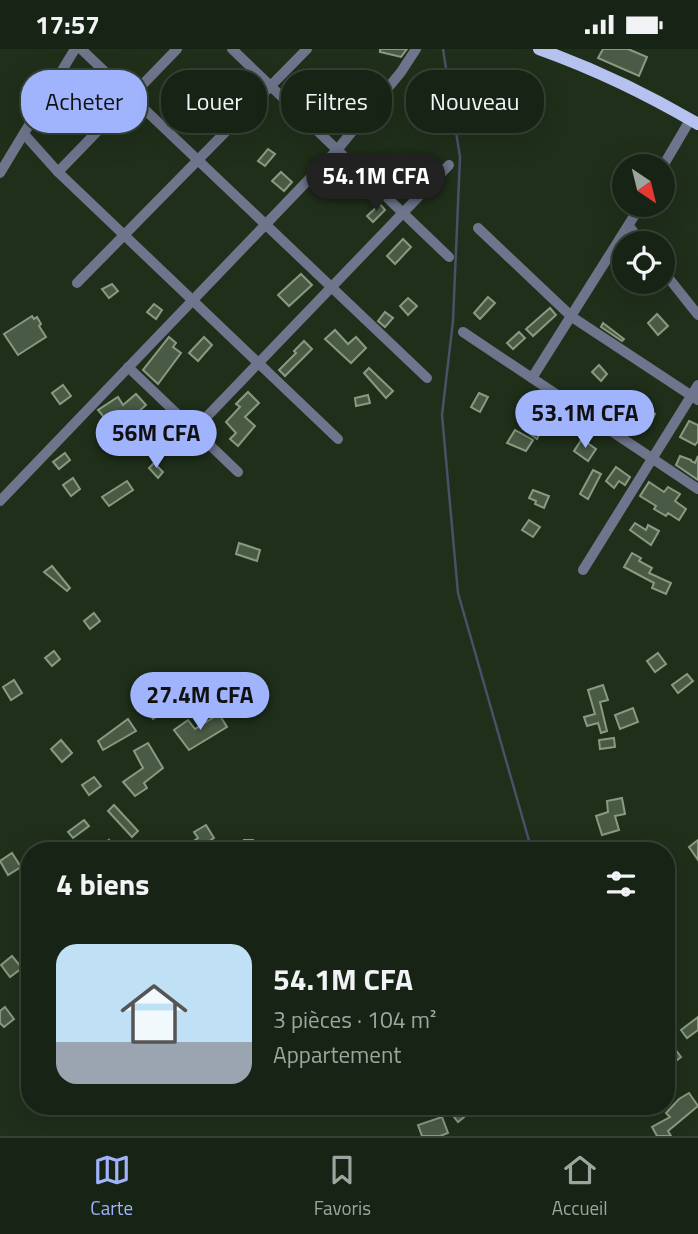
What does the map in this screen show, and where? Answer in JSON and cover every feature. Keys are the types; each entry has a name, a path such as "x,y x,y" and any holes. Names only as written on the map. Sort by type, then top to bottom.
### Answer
{"main road":[{"path":"539,49 576,62 648,95 694,122"}],"street":[{"path":"0,173 75,49"},
{"path":"81,49 103,70"},
{"path":"147,80 177,49"},
{"path":"232,49 449,257"},
{"path":"77,283 307,49"},
{"path":"0,501 337,150 401,72 416,49"},
{"path":"147,111 427,378"},
{"path":"671,154 694,122"},
{"path":"58,172 95,133"},
{"path":"24,134 58,172 338,439"},
{"path":"194,430 449,165"},
{"path":"532,379 634,217"},
{"path":"629,226 633,231"},
{"path":"478,228 572,317 695,398"},
{"path":"675,286 698,315"},
{"path":"463,332 698,489"},
{"path":"128,367 238,472"},
{"path":"583,570 652,459 695,398 698,385"}],"building":[{"path":"380,49 407,49 401,57 380,52"},
{"path":"603,49 628,49 647,57 639,76 598,58"},
{"path":"268,149 275,154 265,166 258,161"},
{"path":"281,172 292,182 284,191 272,181"},
{"path":"380,204 385,210 373,222 367,216"},
{"path":"403,239 411,247 395,264 387,256"},
{"path":"301,274 312,285 289,306 278,295"},
{"path":"112,284 118,291 109,298 102,289"},
{"path":"488,297 495,303 480,319 474,313"},
{"path":"408,298 417,306 408,315 400,306"},
{"path":"154,304 162,310 156,319 147,312"},
{"path":"550,308 556,315 533,336 526,329"},
{"path":"385,312 393,318 385,327 378,321"},
{"path":"657,314 668,326 658,335 648,323"},
{"path":"32,316 34,319 37,317 46,337 18,355 4,334"},
{"path":"603,323 624,339 622,341 601,327"},
{"path":"335,330 348,344 356,337 366,348 351,363 325,339"},
{"path":"519,332 525,338 513,349 507,343"},
{"path":"169,337 176,343 173,347 181,353 158,384 143,370"},
{"path":"204,337 212,345 198,361 189,353"},
{"path":"304,341 312,349 285,376 279,370"},
{"path":"599,365 607,374 601,381 592,372"},
{"path":"369,368 393,391 386,398 364,373"},
{"path":"63,385 71,396 60,404 52,393"},
{"path":"248,392 259,403 245,417 255,426 238,446 230,439 236,433 226,422 240,407 236,404"},
{"path":"479,393 488,397 480,412 471,407"},
{"path":"136,394 146,405 116,432 98,410 118,397 123,405"},
{"path":"368,395 370,403 356,406 355,398"},
{"path":"638,404 655,414 651,422 633,411"},
{"path":"540,411 549,415 537,439 530,434"},
{"path":"156,420 165,429 155,438 147,430"},
{"path":"689,421 698,425 698,441 695,445 680,437"},
{"path":"515,430 533,440 526,451 507,443"},
{"path":"582,439 596,449 588,461 574,451"},
{"path":"65,453 70,460 59,469 53,462"},
{"path":"680,456 695,463 698,456 698,480 676,465"},
{"path":"154,463 163,472 158,478 149,468"},
{"path":"616,467 630,477 625,485 619,481 614,488 606,481"},
{"path":"593,470 601,474 588,499 580,494"},
{"path":"73,478 80,489 71,496 63,485"},
{"path":"127,481 133,490 109,506 102,497"},
{"path":"649,482 664,492 668,487 680,494 675,501 686,509 679,520 654,509 656,506 640,496"},
{"path":"533,490 549,496 544,508 529,498"},
{"path":"529,520 540,527 533,537 522,530"},
{"path":"635,523 646,530 648,525 659,531 651,545 630,530"},
{"path":"239,543 260,550 257,561 236,554"},
{"path":"632,553 641,558 639,561 652,568 649,573 671,583 666,594 652,588 654,583 624,567"},
{"path":"52,566 70,588 67,591 44,572"},
{"path":"94,613 100,621 90,629 84,621"},
{"path":"54,651 60,659 52,666 45,658"},
{"path":"658,653 666,664 655,672 647,661"},
{"path":"687,674 693,681 678,693 672,685"},
{"path":"14,680 22,693 11,700 3,687"},
{"path":"603,685 608,700 600,702 607,731 601,733 598,723 587,726 584,717 595,714 588,690"},
{"path":"158,699 166,711 153,719 145,707"},
{"path":"633,708 638,722 620,729 615,715"},
{"path":"219,714 227,727 189,750 174,730 188,720 195,729"},
{"path":"128,719 136,731 103,750 98,741"},
{"path":"614,738 615,747 600,749 599,740"},
{"path":"61,740 72,753 62,762 51,749"},
{"path":"148,743 163,768 144,783 147,788 135,796 123,782 143,768 134,751"},
{"path":"94,777 101,786 89,795 82,785"},
{"path":"622,798 625,814 615,816 619,830 602,835 596,816 608,812 607,801"},
{"path":"114,805 138,831 132,837 108,811"},
{"path":"84,820 89,826 73,838 68,832"},
{"path":"206,825 214,838 208,842 192,842 198,838 194,832"},
{"path":"698,840 698,860 689,847"},
{"path":"12,853 21,867 8,875 0,861"},
{"path":"12,956 21,969 10,977 1,965"},
{"path":"5,1007 14,1019 4,1027 0,1023 0,1011"},
{"path":"698,1017 698,1030 687,1038 681,1030"},
{"path":"675,1049 681,1057 675,1062"},
{"path":"689,1093 698,1106 668,1131 671,1136 657,1136 652,1127 670,1117 668,1115 675,1115 675,1103"},
{"path":"452,1115 466,1115 458,1122"},
{"path":"442,1117 448,1133 422,1136 418,1125"}],"waterway":[{"path":"443,49 460,157 453,321 442,415 458,593 529,842"}]}
